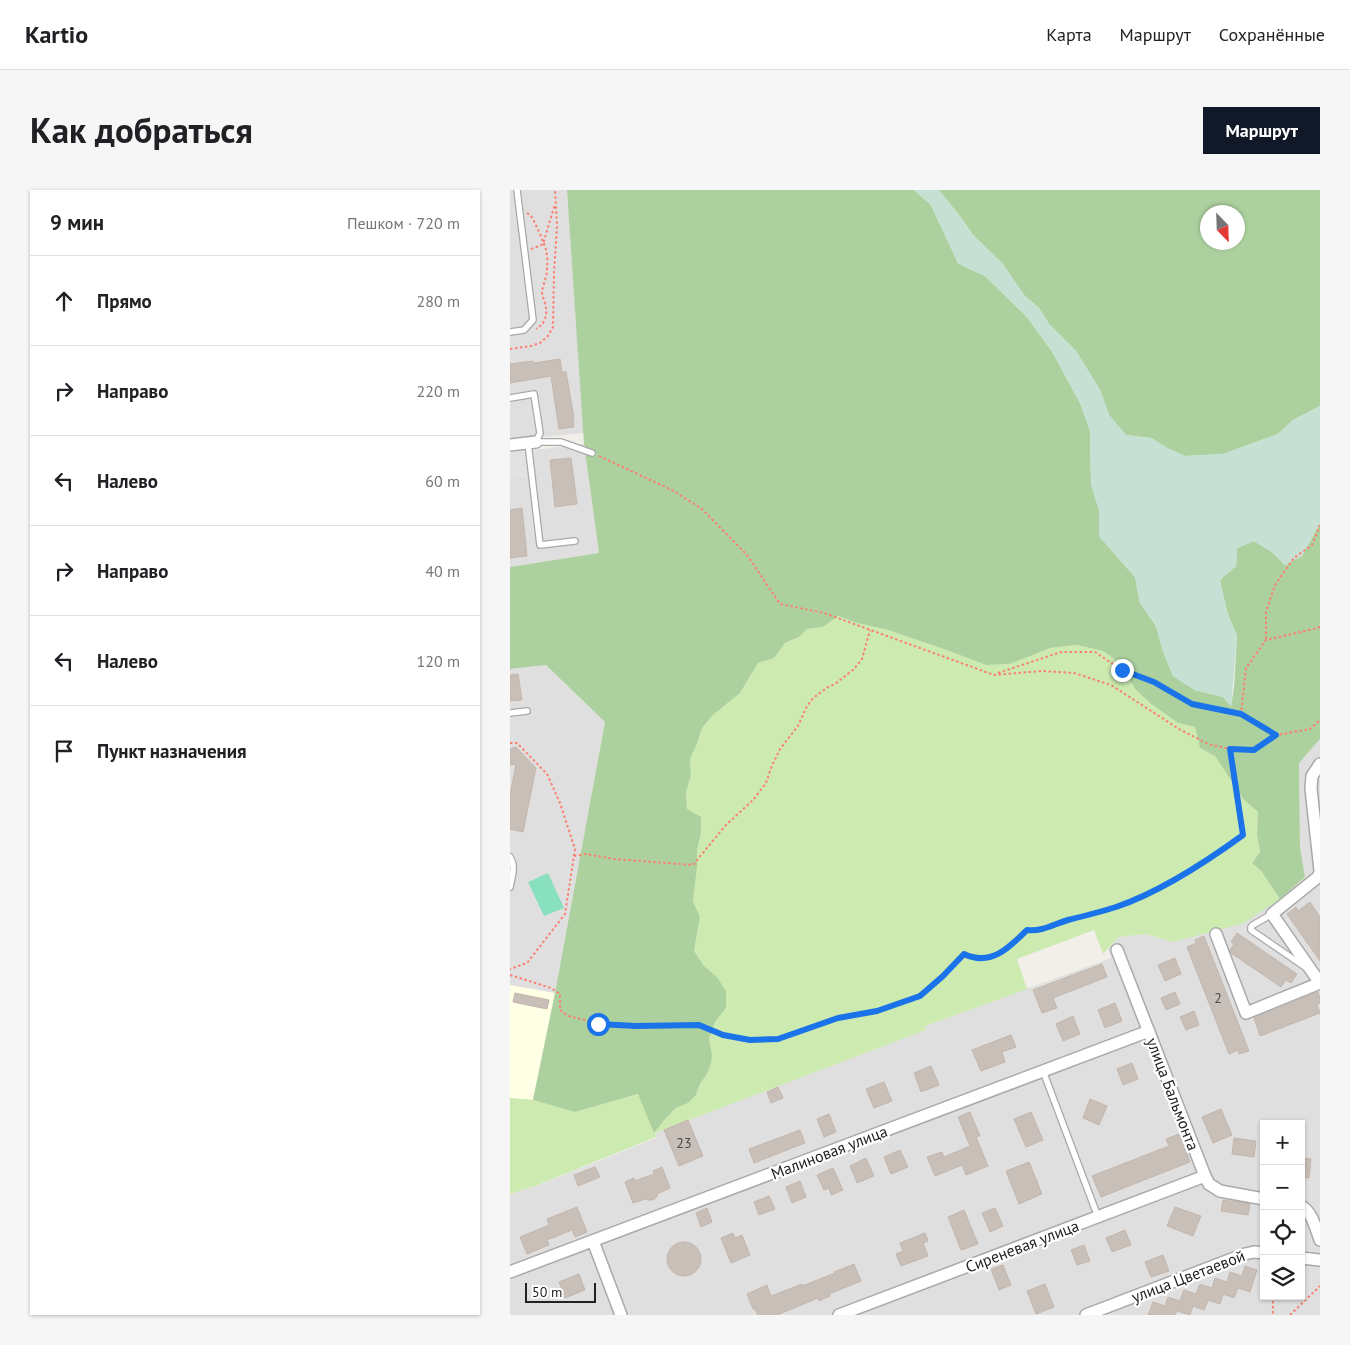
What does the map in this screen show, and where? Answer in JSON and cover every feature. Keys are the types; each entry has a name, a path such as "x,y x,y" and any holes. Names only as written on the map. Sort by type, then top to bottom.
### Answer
{"street":[{"path":"510,445 532,442"},
{"path":"1216,934 1246,1013 1320,983 1272,914 1318,877 1320,865 1317,824 1311,789 1312,776 1320,764"},
{"name":"улица Бальмонта","path":"1117,950 1209,1184 1220,1191 1260,1198"},
{"name":"Малиновая улица","path":"510,1272 1149,1031"},
{"name":"Сиреневая улица","path":"839,1315 1205,1176"},
{"path":"1305,1208 1309,1212 1320,1240"},
{"path":"593,1241 621,1315"},
{"name":"улица Цветаевой","path":"1086,1315 1245,1254 1260,1253"},
{"path":"1305,1258 1320,1260"}],"lane":[{"path":"510,332 524,330 533,320 517,190"},
{"path":"510,398 534,394 540,433 532,442 540,545 575,541"},
{"path":"532,442 561,442 592,453"},
{"path":"510,713 527,710"},
{"path":"510,857 514,868 510,887"},
{"path":"1272,914 1253,925 1251,927 1252,930 1311,970"},
{"path":"1043,1071 1098,1217"}],"path":[{"path":"510,348 540,343 548,336 553,327 557,226 555,190"},
{"path":"524,251 543,244 556,202"},
{"path":"520,211 531,215 535,220 537,230 546,249 548,271 542,293 547,312 546,319 542,326 537,329 524,330"},
{"path":"592,453 672,490 702,508 747,555 780,604 824,613 994,675 1042,671 1074,673 1111,685 1179,729 1208,744 1230,749 1254,750 1276,735 1310,729 1320,720"},
{"path":"1241,714 1246,668 1266,640 1266,612 1275,585 1294,558 1312,545 1320,525"},
{"path":"1266,640 1320,626"},
{"path":"574,856 586,854 614,859 693,865 725,826 753,800 766,783 780,749 798,726 813,698 854,669 862,659 870,630"},
{"path":"994,675 1060,652 1095,652 1122,670 1154,682 1192,704 1241,714 1276,735"},
{"path":"510,743 517,743 547,774 563,812 575,849 565,914 527,963 510,969"},
{"path":"510,975 551,988 560,994 560,1010 568,1016 598,1024 636,1026 699,1025 723,1035 750,1040 778,1039 838,1018 877,1011 920,996 964,954 970,957 985,959 1008,949 1027,930 1037,931 1124,903 1184,874 1217,854 1243,835 1230,749"},
{"path":"1290,1315 1320,1286"},
{"path":"1273,1300 1273,1315"}],"shaded area":[{"path":"510,190 567,190 584,433 510,440"},
{"path":"914,190 939,190 973,235 1002,263 1024,295 1039,308 1049,324 1076,351 1100,390 1109,415 1126,435 1151,438 1185,456 1223,454 1278,434 1293,420 1320,406 1320,523 1302,556 1285,565 1272,552 1254,541 1237,548 1236,566 1220,580 1227,612 1237,636 1231,707 1223,697 1195,690 1173,676 1156,626 1140,603 1135,577 1099,536 1099,510 1091,484 1090,431 1081,405 1053,353 1027,317 985,276 958,263 931,205"},
{"path":"584,444 599,553 510,567 510,453"},
{"path":"524,454 527,477 510,479 510,455"},
{"path":"546,665 605,722 555,993 533,1100 510,1098 510,669"},
{"path":"1320,739 1320,1315 510,1315 510,1194 536,1186 656,1138 654,1133 926,1030 925,1026 1111,958 1108,949 1119,937 1146,934 1173,942 1280,899 1305,877 1300,847 1299,762"},
{"path":"510,985 555,993 533,1100 510,1098"}],"green space":[{"path":"567,190 914,190 931,205 958,263 985,276 1027,317 1053,353 1081,405 1090,431 1091,484 1099,510 1099,536 1135,577 1140,603 1156,626 1173,676 1195,690 1223,697 1231,706 1237,636 1227,612 1220,580 1236,566 1237,548 1254,541 1272,552 1285,565 1302,556 1320,523 1320,739 1299,763 1300,847 1305,877 1280,899 1262,872 1252,863 1260,852 1257,836 1258,812 1243,799 1215,756 1200,748 1195,727 1178,723 1150,703 1135,689 1121,664 1103,651 1077,645 1050,648 1009,664 986,665 888,630 857,623 838,616 823,627 807,629 799,637 785,643 774,658 758,663 740,693 713,715 702,728 690,759 691,776 686,792 687,809 701,817 701,834 697,850 693,901 700,917 694,951 704,966 717,977 726,991 726,1008 715,1022 709,1038 712,1055 711,1063 696,1095 688,1103 676,1108 654,1133 638,1094 575,1112 533,1100 555,993 605,722 546,665 510,669 510,567 599,553 584,444"},
{"path":"939,190 1320,190 1320,406 1293,420 1278,434 1223,454 1185,456 1151,438 1126,435 1109,415 1100,390 1076,351 1049,324 1039,308 1024,295 1002,263 973,235"},
{"path":"838,616 857,623 888,630 986,665 1009,664 1050,648 1077,645 1103,651 1121,664 1135,689 1150,703 1178,723 1195,727 1200,748 1215,756 1243,799 1258,812 1257,836 1260,852 1252,863 1262,872 1280,899 1244,923 1173,942 1146,934 1119,937 1103,954 1094,930 1017,959 1027,989 925,1026 926,1030 655,1133 656,1137 535,1186 510,1194 510,1098 533,1100 575,1112 639,1094 654,1133 676,1108 688,1103 696,1095 700,1084 707,1074 712,1055 709,1038 715,1022 726,1008 726,991 717,977 704,966 694,951 700,917 693,901 697,850 701,834 687,809 686,792 691,776 690,759 702,728 713,715 740,693 758,663 774,658 785,643 799,637 807,629 823,627"},
{"path":"548,873 564,908 544,916 528,882"}],"building":[{"path":"560,359 562,372 566,372 574,427 559,429 551,376 510,383 510,364"},
{"path":"571,458 577,504 555,507 550,460"},
{"path":"522,508 527,556 510,558 510,510"},
{"path":"518,674 522,700 510,701 510,675"},
{"path":"516,747 536,768 523,832 510,829 510,795 516,764 510,765 510,749"},
{"path":"1310,902 1320,917 1320,961 1287,914 1296,907 1298,911"},
{"path":"1237,933 1297,974 1291,983 1286,980 1281,987 1231,953 1230,950 1234,944 1231,942"},
{"path":"1204,936 1249,1051 1239,1054 1238,1050 1229,1054 1187,947 1196,943 1195,940"},
{"path":"1175,958 1181,974 1165,981 1158,965"},
{"path":"1102,964 1107,977 1053,998 1057,1008 1042,1013 1033,990"},
{"path":"1175,992 1180,1004 1166,1010 1161,998"},
{"path":"1318,992 1320,1003 1317,1004 1320,1013 1260,1036 1254,1018"},
{"path":"515,993 549,1000 547,1009 513,1002"},
{"path":"1115,1003 1122,1021 1105,1028 1098,1010"},
{"path":"1194,1011 1199,1025 1186,1030 1180,1017"},
{"path":"1073,1016 1080,1034 1063,1041 1056,1024"},
{"path":"1011,1035 1016,1047 1002,1052 1005,1062 981,1071 972,1050"},
{"path":"1132,1063 1138,1079 1123,1085 1117,1069"},
{"path":"931,1066 939,1085 921,1092 914,1073"},
{"path":"884,1082 892,1101 874,1108 866,1089"},
{"path":"778,1087 783,1098 771,1103 767,1092"},
{"path":"1090,1099 1107,1106 1099,1125 1083,1118"},
{"path":"1221,1109 1232,1135 1213,1143 1202,1117"},
{"path":"970,1112 980,1136 976,1137 988,1166 966,1175 962,1165 935,1176 927,1157 942,1152 944,1157 970,1146 958,1117"},
{"path":"1031,1112 1043,1140 1026,1147 1014,1119"},
{"path":"829,1114 836,1132 824,1137 817,1119"},
{"path":"688,1120 703,1156 679,1166 664,1130"},
{"path":"800,1130 805,1143 754,1163 749,1149"},
{"path":"1179,1134 1190,1162 1101,1197 1092,1176 1169,1146 1166,1139"},
{"path":"1234,1138 1256,1141 1254,1157 1232,1154"},
{"path":"900,1150 908,1167 891,1174 884,1157"},
{"path":"866,1158 874,1176 857,1183 850,1166"},
{"path":"1305,1158 1311,1159 1309,1178 1305,1178"},
{"path":"1029,1162 1042,1194 1019,1204 1006,1171"},
{"path":"595,1167 600,1177 578,1186 574,1175"},
{"path":"662,1167 670,1188 657,1194 657,1197 653,1200 646,1199 633,1203 625,1182 634,1178 635,1181 654,1174 653,1171"},
{"path":"833,1168 843,1190 831,1195 829,1188 824,1190 817,1175"},
{"path":"800,1181 806,1197 792,1203 786,1187"},
{"path":"769,1196 775,1209 759,1215 754,1202"},
{"path":"1223,1200 1250,1204 1248,1215 1221,1211"},
{"path":"577,1207 587,1232 575,1237 572,1230 547,1240 549,1245 527,1254 520,1237 549,1225 547,1219"},
{"path":"1175,1207 1201,1216 1193,1236 1167,1226"},
{"path":"707,1208 712,1222 701,1227 696,1213"},
{"path":"995,1208 1003,1226 990,1232 982,1213"},
{"path":"964,1210 978,1244 961,1250 948,1217"},
{"path":"1125,1230 1131,1245 1112,1252 1106,1238"},
{"path":"733,1233 735,1238 742,1235 750,1255 731,1263 721,1238"},
{"path":"925,1233 928,1241 923,1243 928,1256 901,1266 896,1254 903,1251 900,1243"},
{"path":"684,1242 696,1247 701,1259 696,1271 684,1276 672,1271 667,1259 672,1247"},
{"path":"1084,1245 1090,1261 1077,1265 1071,1250"},
{"path":"1163,1255 1169,1271 1151,1277 1145,1262"},
{"path":"854,1264 861,1281 829,1294 830,1296 819,1301 818,1298 777,1315 758,1315 753,1309 747,1294 767,1285 771,1296 802,1284 802,1286"},
{"path":"1003,1265 1011,1285 999,1290 991,1269"},
{"path":"1245,1266 1257,1270 1250,1292 1238,1288 1234,1298 1223,1294 1220,1304 1208,1300 1204,1310 1193,1306 1190,1315 1177,1311 1175,1315 1148,1315 1153,1302 1165,1306 1168,1297 1180,1301 1184,1290 1196,1294 1200,1284 1212,1288 1215,1278 1227,1282 1230,1272 1242,1276"},
{"path":"579,1274 585,1290 565,1298 559,1282"},
{"path":"1045,1284 1054,1307 1036,1314 1027,1291"}],"route":[{"path":"598,1024 636,1026 699,1025 723,1035 750,1040 778,1039 838,1018 877,1011 920,996 964,954 970,957 985,959 1008,949 1027,930 1037,931 1117,906 1154,890 1217,854 1243,835 1230,749 1254,750 1276,735 1241,714 1192,704 1154,682 1122,670"}]}
